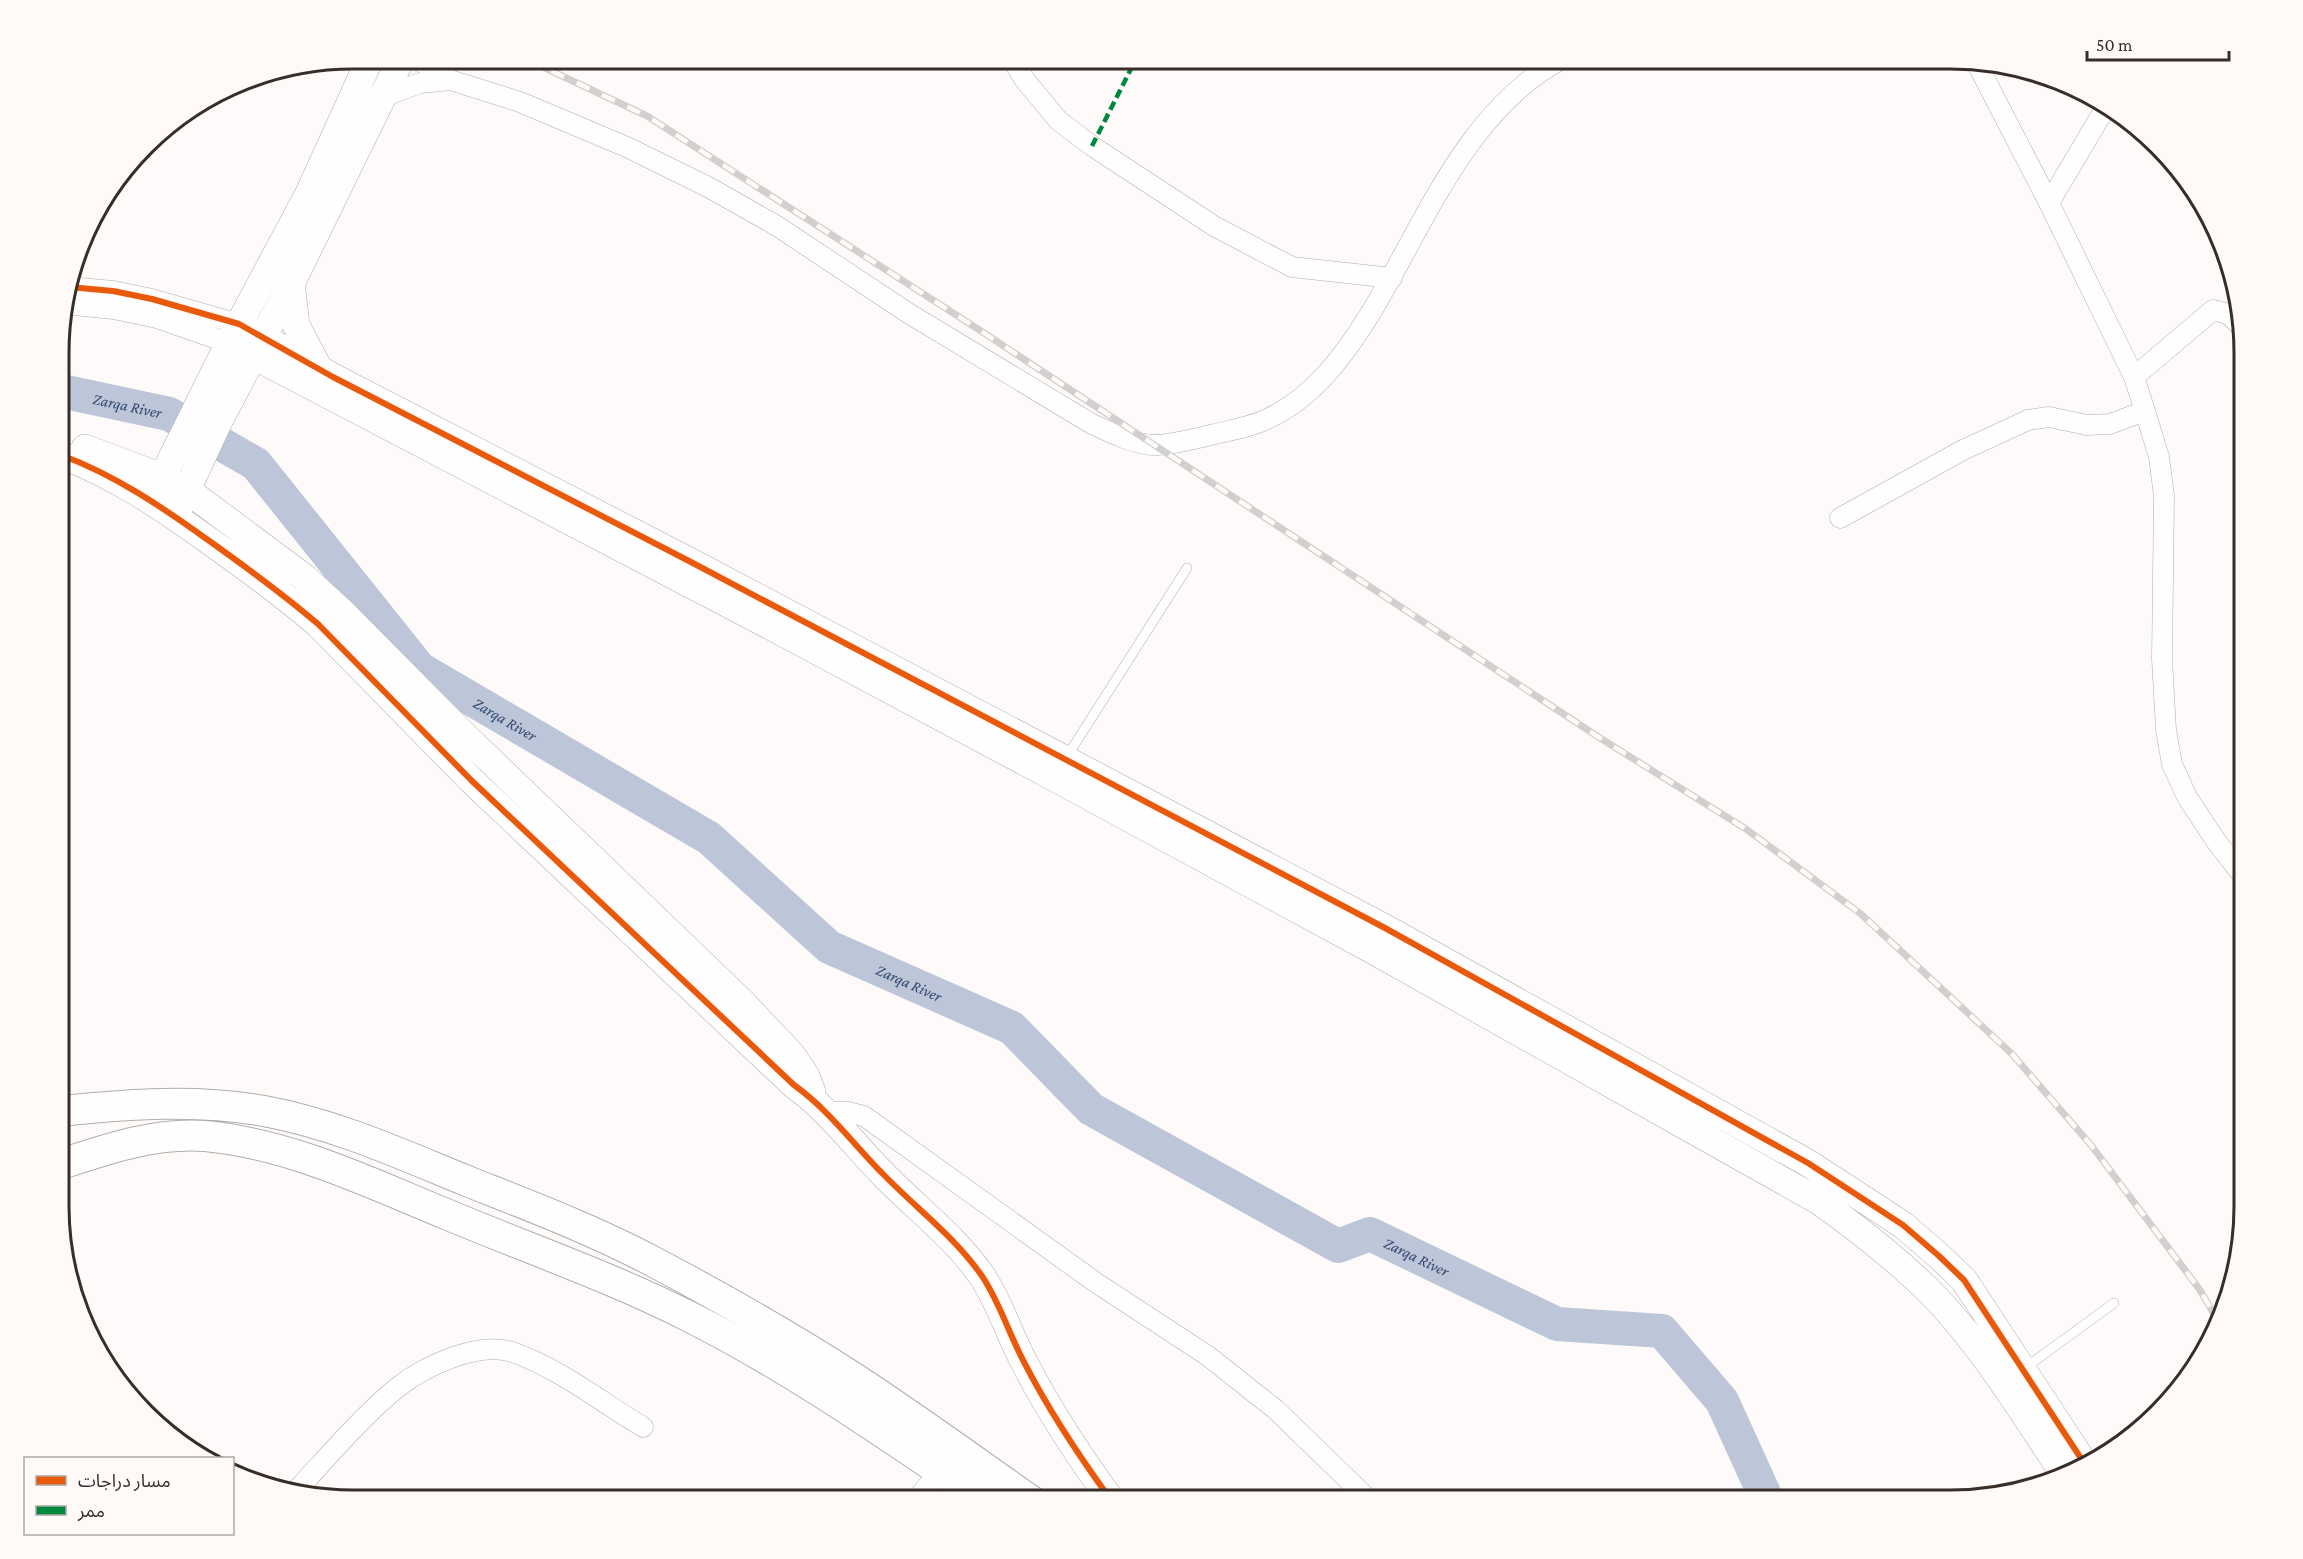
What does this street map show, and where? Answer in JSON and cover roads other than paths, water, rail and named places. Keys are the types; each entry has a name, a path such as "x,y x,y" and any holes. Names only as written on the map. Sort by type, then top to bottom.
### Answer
{"main road":[{"path":"69,1110 155,1103 213,1104 265,1111 324,1126 369,1141 574,1225 652,1261 788,1337 855,1378 1016,1490"},
{"path":"69,1161 158,1137 203,1136 256,1144 313,1160 607,1280 689,1316 779,1366 968,1490"},
{"path":"69,1181 102,1151"}],"street":[{"path":"156,489 234,333 308,195 361,69"},
{"path":"174,516 396,69"},
{"path":"434,69 450,80 520,102 629,148 710,188 777,226 908,313 1092,424 1125,439 1154,445 1240,429 1268,419 1294,403 1319,381 1352,343 1392,278 1458,159 1489,118 1511,95 1545,69"},
{"path":"1018,69 1058,120 1092,146 1214,226 1292,267 1392,278"},
{"path":"1981,71 2049,203 2134,377 2145,411 2159,457 2164,496 2162,659 2166,730 2172,764 2187,797 2234,864"},
{"path":"382,97 420,83 450,80"},
{"path":"2049,203 2102,113"},
{"path":"291,284 294,314 312,377"},
{"path":"77,288 113,291 153,299 234,333 755,618 1060,769 1380,939 1820,1201 1871,1238 1926,1289 1965,1333 2013,1377 2080,1458"},
{"path":"73,305 114,309 234,333"},
{"path":"2134,377 2213,310 2228,314 2232,318"},
{"path":"234,394 256,382 312,377"},
{"path":"1840,518 1963,450 2028,420 2049,417 2087,425 2109,424 2145,411"},
{"path":"69,444 111,457 156,489 174,516 272,585 318,624 471,780 788,1079 821,1106 861,1152 963,1251 999,1306 1010,1336 1059,1425 1104,1490"},
{"path":"69,458 99,471 156,489 187,490 277,556 342,613 467,738 741,1001 792,1055 821,1106"},
{"path":"821,1106 864,1116 1095,1282 1208,1356 1275,1409 1359,1490"},
{"path":"301,1486 398,1387 427,1369 460,1355 485,1349 510,1352 540,1364 643,1427"},
{"path":"2013,1377 2060,1467"},
{"path":"924,1490 940,1471"}],"lane":[{"path":"1060,769 1187,568"},
{"path":"2013,1377 2114,1303"}],"waterway":[{"name":"Zarqa River","path":"69,393 169,414 256,464 420,669 709,838 829,947 1012,1028 1091,1109 1338,1246 1370,1234 1557,1324 1662,1331 1722,1401 1762,1490"}],"railway":[{"path":"547,69 647,116 981,331 1600,738 1746,829 1861,914 2012,1054 2091,1145 2200,1290 2213,1312"}]}
